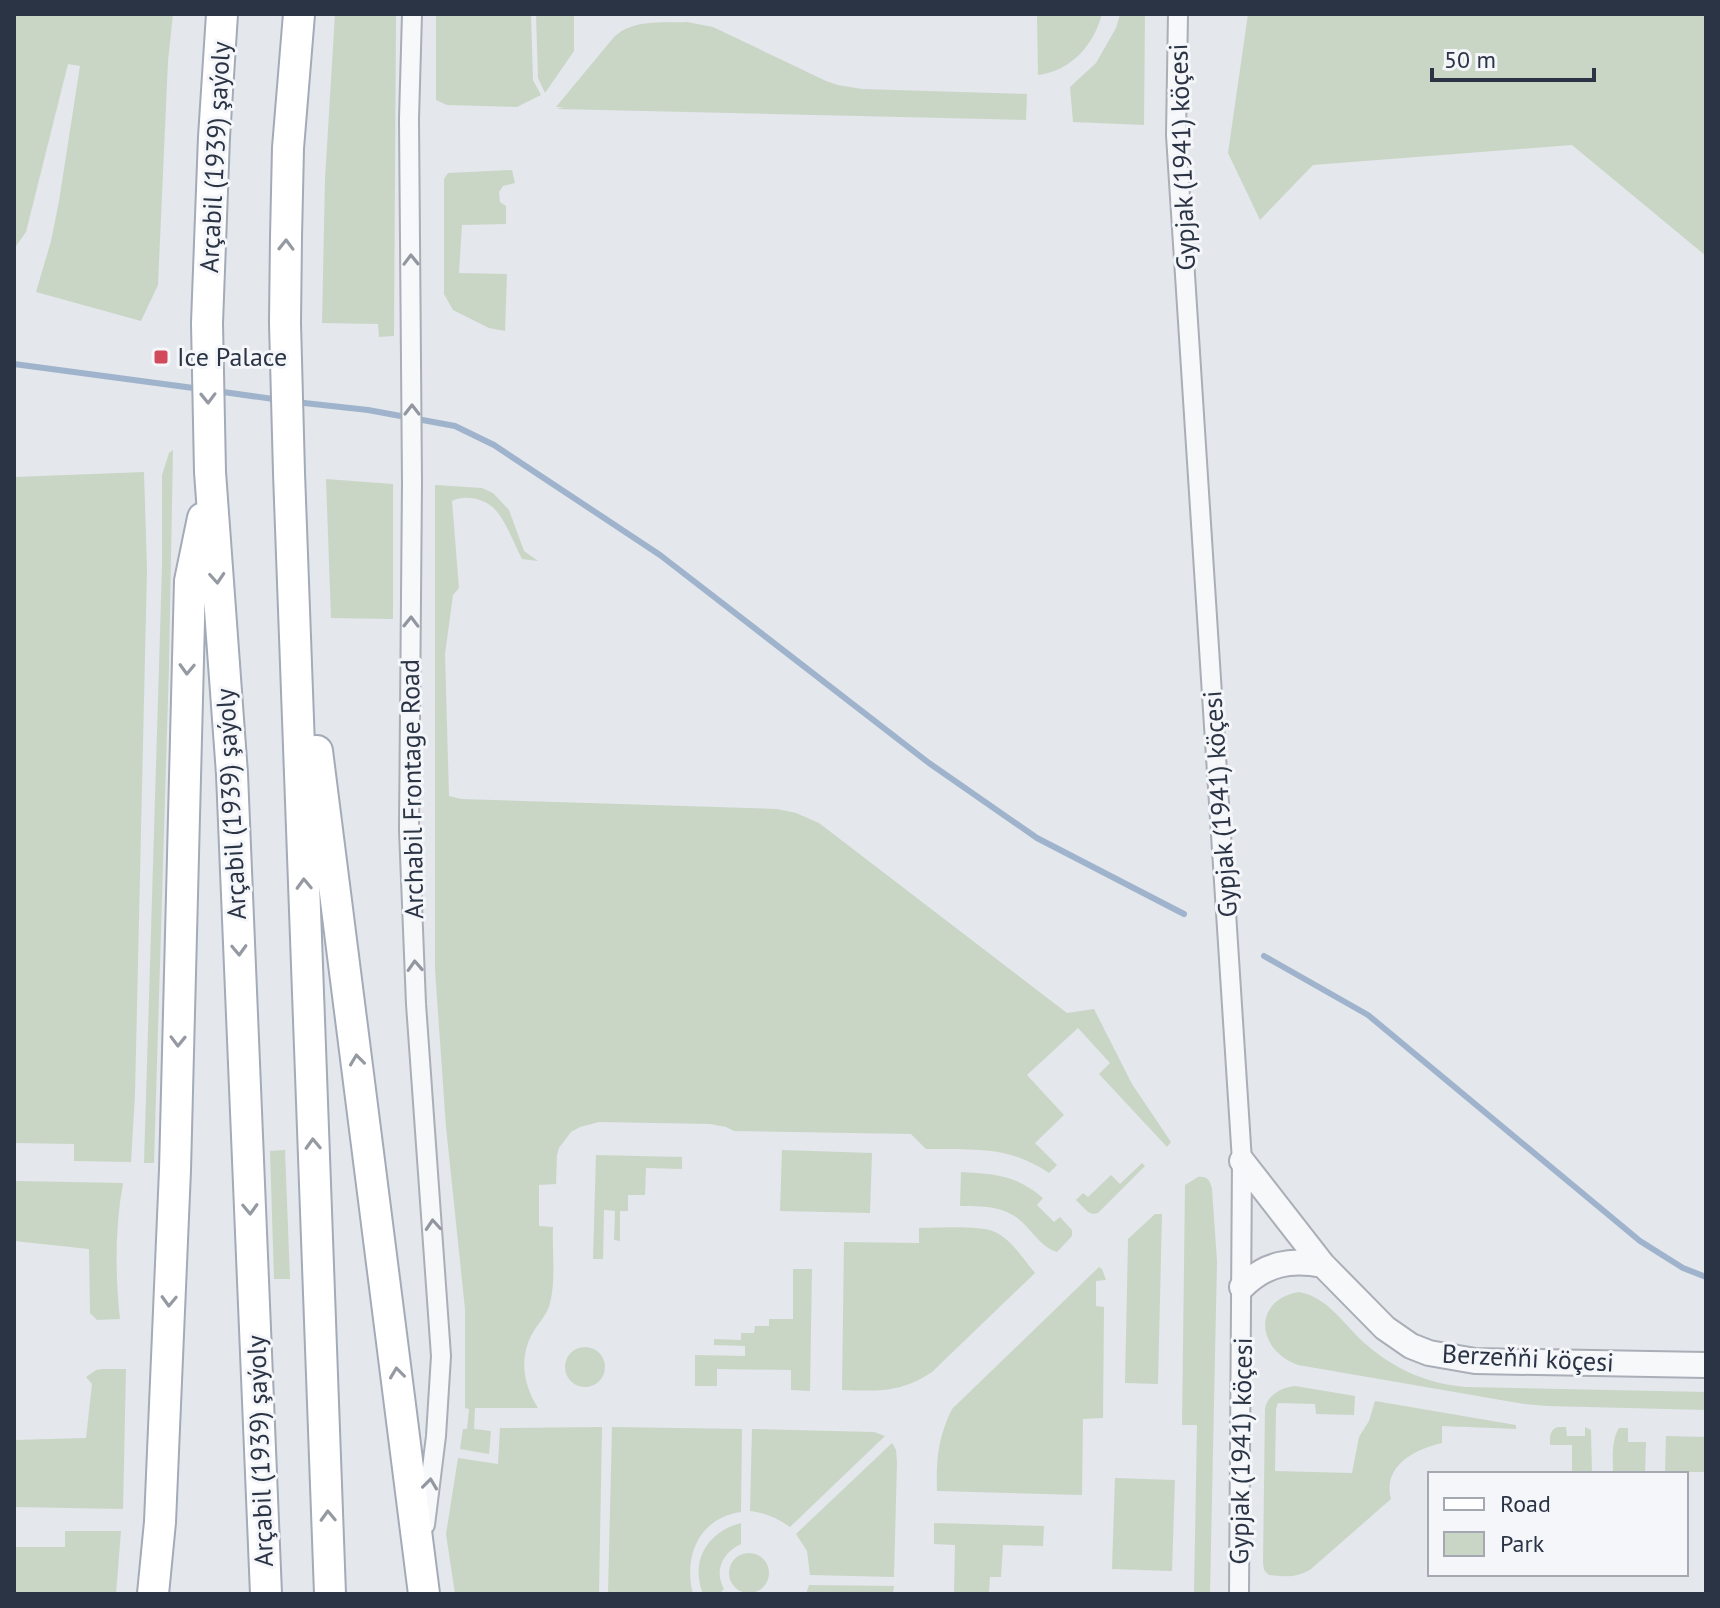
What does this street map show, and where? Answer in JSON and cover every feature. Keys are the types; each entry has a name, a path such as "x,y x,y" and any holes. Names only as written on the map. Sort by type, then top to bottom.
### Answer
{"main road":[{"name":"Arçabil (1939) şaýoly","path":"222,14 207,323 210,477 232,790 266,1594"},
{"path":"299,14 288,148 285,323 330,1594"},
{"path":"153,1590 160,1522 175,1170 190,581 210,477"},
{"path":"290,483 319,771 424,1594"}],"street":[{"name":"Archabil Frontage Road","path":"412,14 409,119 412,482 409,830 416,1004 441,1356 436,1436 421,1562"},
{"name":"Gypjak (1941) köçesi","path":"1178,14 1176,135 1242,1161 1239,1594"},
{"name":"Berzeňňi köçesi","path":"1242,1161 1323,1265 1385,1328 1411,1346 1450,1357 1501,1362 1706,1365"},
{"path":"1242,1287 1254,1275 1270,1267 1306,1262 1323,1265"}],"green space":[{"path":"14,14 173,14 158,285 141,321 36,292 59,201 80,66 68,64 26,232 14,249"},
{"path":"335,14 396,14 394,336 379,337 378,324 322,323 325,179"},
{"path":"436,14 531,14 533,80 541,95 517,107 447,105 436,100"},
{"path":"536,14 574,14 574,51 545,93 538,78"},
{"path":"1037,14 1102,14 1093,36 1079,55 1061,68 1038,75"},
{"path":"1120,14 1145,14 1144,125 1073,122 1070,87 1096,63 1116,28"},
{"path":"1248,14 1706,14 1706,256 1572,145 1313,165 1260,220 1228,153"},
{"path":"687,22 713,27 838,85 862,89 1027,94 1026,120 557,109 563,107 556,107 622,31 648,23"},
{"path":"512,170 515,183 503,186 499,192 500,202 506,206 506,224 462,225 459,273 507,274 505,331 489,328 453,310 444,294 444,179 448,173"},
{"path":"173,450 154,1163 144,1163 162,475 169,453"},
{"path":"144,472 147,569 131,1162 74,1161 74,1144 14,1143 14,477"},
{"path":"326,479 393,484 393,619 331,618"},
{"path":"435,485 482,488 493,493 509,510 524,551 538,561 522,559 502,518 489,504 470,498 452,501 459,588 453,595 445,654 449,796 461,799 777,809 819,823 1067,1013 1094,1009 1132,1084 1171,1142 1167,1147 1099,1074 1110,1063 1078,1028 1027,1075 1064,1115 1035,1143 1057,1165 1049,1173 1004,1153 926,1149 911,1134 734,1131 710,1124 599,1122 580,1127 571,1132 559,1148 556,1184 539,1185 539,1226 553,1227 553,1265 549,1308 531,1336 525,1354 526,1382 538,1408 475,1408 474,1429 491,1431 489,1454 460,1449 463,1429 467,1429 469,1409 465,1408 465,1309 446,1127 435,970"},
{"path":"285,1150 290,1279 274,1279 270,1151"},
{"path":"782,1150 872,1153 870,1213 780,1211"},
{"path":"596,1155 682,1157 682,1169 646,1168 645,1195 628,1195 628,1211 620,1211 620,1241 614,1240 615,1211 604,1210 603,1259 593,1259"},
{"path":"1142,1163 1145,1166 1098,1213 1088,1212 1076,1200 1083,1193 1088,1197 1111,1175 1120,1184"},
{"path":"961,1172 995,1175 1033,1190 1043,1198 1037,1205 1054,1222 1060,1217 1072,1230 1072,1236 1057,1252 1008,1213 985,1207 960,1206"},
{"path":"1198,1177 1208,1180 1212,1189 1217,1261 1210,1594 1194,1594 1197,1425 1182,1425 1185,1185"},
{"path":"15,1181 123,1183 117,1251 120,1319 97,1320 90,1313 89,1249 14,1241"},
{"path":"1155,1214 1162,1214 1158,1384 1125,1383 1128,1239"},
{"path":"919,1228 969,1228 995,1232 1012,1245 1035,1273 921,1379 878,1390 842,1390 844,1242 919,1243"},
{"path":"1099,1267 1106,1280 1096,1281 1096,1306 1104,1307 1103,1418 1083,1419 1082,1495 937,1491 939,1449 952,1409"},
{"path":"793,1269 812,1269 810,1391 791,1390 791,1370 717,1369 717,1386 695,1386 695,1355 745,1356 745,1346 714,1345 714,1339 741,1340 741,1333 754,1333 755,1326 769,1326 769,1319 793,1319"},
{"path":"1299,1292 1328,1306 1379,1355 1426,1379 1466,1387 1706,1392 1706,1410 1524,1404 1298,1365 1274,1348 1265,1326 1273,1305"},
{"path":"585,1347 599,1353 605,1367 599,1381 585,1387 571,1381 565,1367 571,1353"},
{"path":"102,1369 126,1369 123,1509 14,1507 14,1440 86,1438 92,1384 86,1377"},
{"path":"1295,1386 1355,1396 1354,1415 1316,1414 1315,1404 1278,1403 1275,1471 1352,1473 1359,1437 1369,1421 1375,1401 1516,1425 1516,1429 1442,1426 1442,1443 1421,1450 1396,1468 1391,1477 1391,1499 1311,1569 1291,1576 1269,1575 1263,1563 1265,1409 1276,1393"},
{"path":"602,1427 599,1594 455,1594 446,1534 458,1458 498,1464 500,1428"},
{"path":"612,1427 742,1429 741,1512 714,1522 698,1541 690,1566 693,1594 608,1594"},
{"path":"1566,1427 1567,1436 1585,1436 1585,1427 1591,1430 1592,1472 1572,1472 1572,1445 1550,1445 1555,1428"},
{"path":"1619,1428 1628,1428 1628,1442 1646,1442 1645,1472 1613,1472"},
{"path":"752,1429 874,1432 885,1436 790,1527 771,1516 750,1511"},
{"path":"1666,1436 1706,1437 1706,1472 1665,1472"},
{"path":"892,1443 897,1462 894,1577 810,1575 807,1551 796,1534"},
{"path":"1115,1478 1175,1480 1172,1571 1112,1569"},
{"path":"741,1523 741,1544 729,1552 720,1569 724,1589 719,1594 703,1594 699,1570 704,1550 719,1533"},
{"path":"934,1523 1044,1526 1043,1546 1003,1545 1001,1577 990,1577 989,1593 954,1594 955,1545 934,1544"},
{"path":"65,1531 121,1531 116,1594 14,1594 14,1547 65,1547"},
{"path":"749,1553 763,1559 769,1573 763,1587 749,1593 735,1587 729,1573 735,1559"},
{"path":"809,1585 894,1586 893,1594 806,1594"}],"waterway":[{"path":"14,364 201,389"},
{"path":"216,391 280,400"},
{"path":"295,402 368,410 455,426 494,445 660,555 929,763 1037,838 1184,914"},
{"path":"1264,956 1368,1015 1640,1241 1683,1268 1706,1277"}],"place":[{"name":"Ice Palace","path":"161,357"}]}
